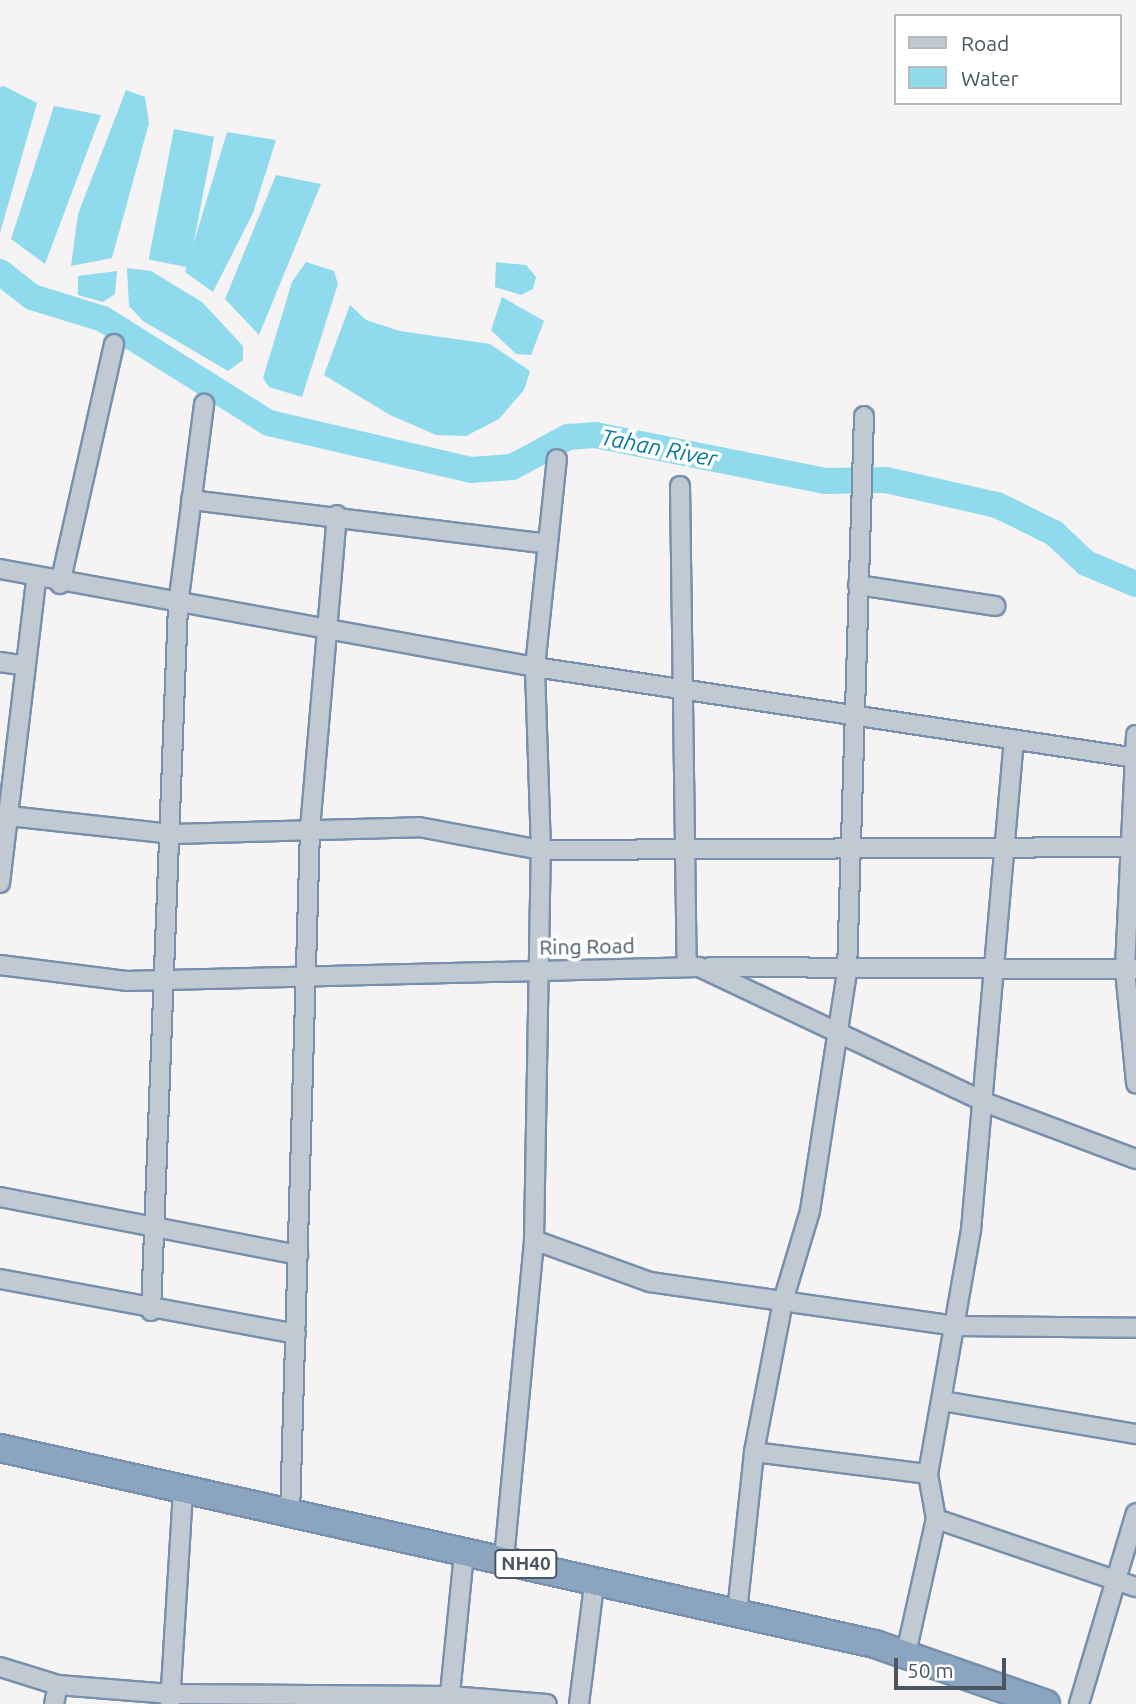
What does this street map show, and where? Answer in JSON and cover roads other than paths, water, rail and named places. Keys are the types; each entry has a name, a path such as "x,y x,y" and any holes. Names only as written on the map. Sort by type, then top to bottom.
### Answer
{"highway":[{"name":"NH40","path":"0,1448 289,1515 595,1578 906,1653 1046,1704"}],"street":[{"path":"60,584 114,344"},
{"path":"151,1311 173,834 178,604 204,404"},
{"path":"737,1612 754,1452 783,1301 810,1211 840,1032 846,972 864,416"},
{"path":"504,1559 534,1240 536,969 541,850 535,667 557,459"},
{"path":"680,486 682,690 693,967 846,972 1130,970"},
{"path":"191,500 337,515 547,544"},
{"path":"289,1515 310,829 337,515"},
{"path":"0,569 36,580 535,667 1134,758"},
{"path":"0,883 2,815 36,580"},
{"path":"858,585 995,606"},
{"path":"0,662 22,665"},
{"path":"1136,735 1130,847 1130,970 1136,1083"},
{"path":"906,1653 936,1519 928,1474 957,1326 985,1102 1014,740"},
{"path":"2,815 173,834 419,827 541,850 1005,845 1130,847"},
{"name":"Ring Road","path":"0,965 167,981 305,981 536,969 693,967 840,1032 985,1102 1136,1159"},
{"path":"0,1197 298,1255"},
{"path":"534,1240 649,1282 957,1326 1136,1328"},
{"path":"0,1279 151,1311 296,1334"},
{"path":"942,1401 1136,1434"},
{"path":"754,1452 928,1474"},
{"path":"170,1699 183,1491"},
{"path":"1079,1704 1118,1581 1136,1513"},
{"path":"936,1519 1136,1587"},
{"path":"450,1700 464,1553"},
{"path":"579,1704 595,1578"},
{"path":"0,1667 58,1685 170,1699 450,1700 547,1704"},
{"path":"54,1704 58,1685"}],"water":[{"path":"4,86 37,103 0,233 0,87"},
{"path":"126,90 145,97 149,123 112,258 71,266 78,214"},
{"path":"54,106 101,115 45,264 11,239"},
{"path":"174,129 214,137 189,267 149,260"},
{"path":"227,132 276,140 253,213 213,292 185,272"},
{"path":"276,175 321,184 259,335 225,299"},
{"path":"306,262 334,271 338,284 302,397 269,387 263,378 292,282"},
{"path":"496,262 526,265 536,277 533,289 521,295 495,287"},
{"path":"127,268 151,271 202,302 243,346 243,360 228,371 143,321 129,306"},
{"path":"117,271 115,294 103,302 78,295 78,276"},
{"path":"502,297 544,321 531,355 516,354 491,330"},
{"path":"350,305 366,320 400,331 490,344 530,371 524,390 499,419 466,436 436,435 390,415 324,375"}],"waterway":[{"name":"Tahan River","path":"0,272 32,297 103,319 269,423 471,470 512,467 568,437 595,435 825,481 886,480 997,505 1054,533 1086,563 1136,584"}]}
